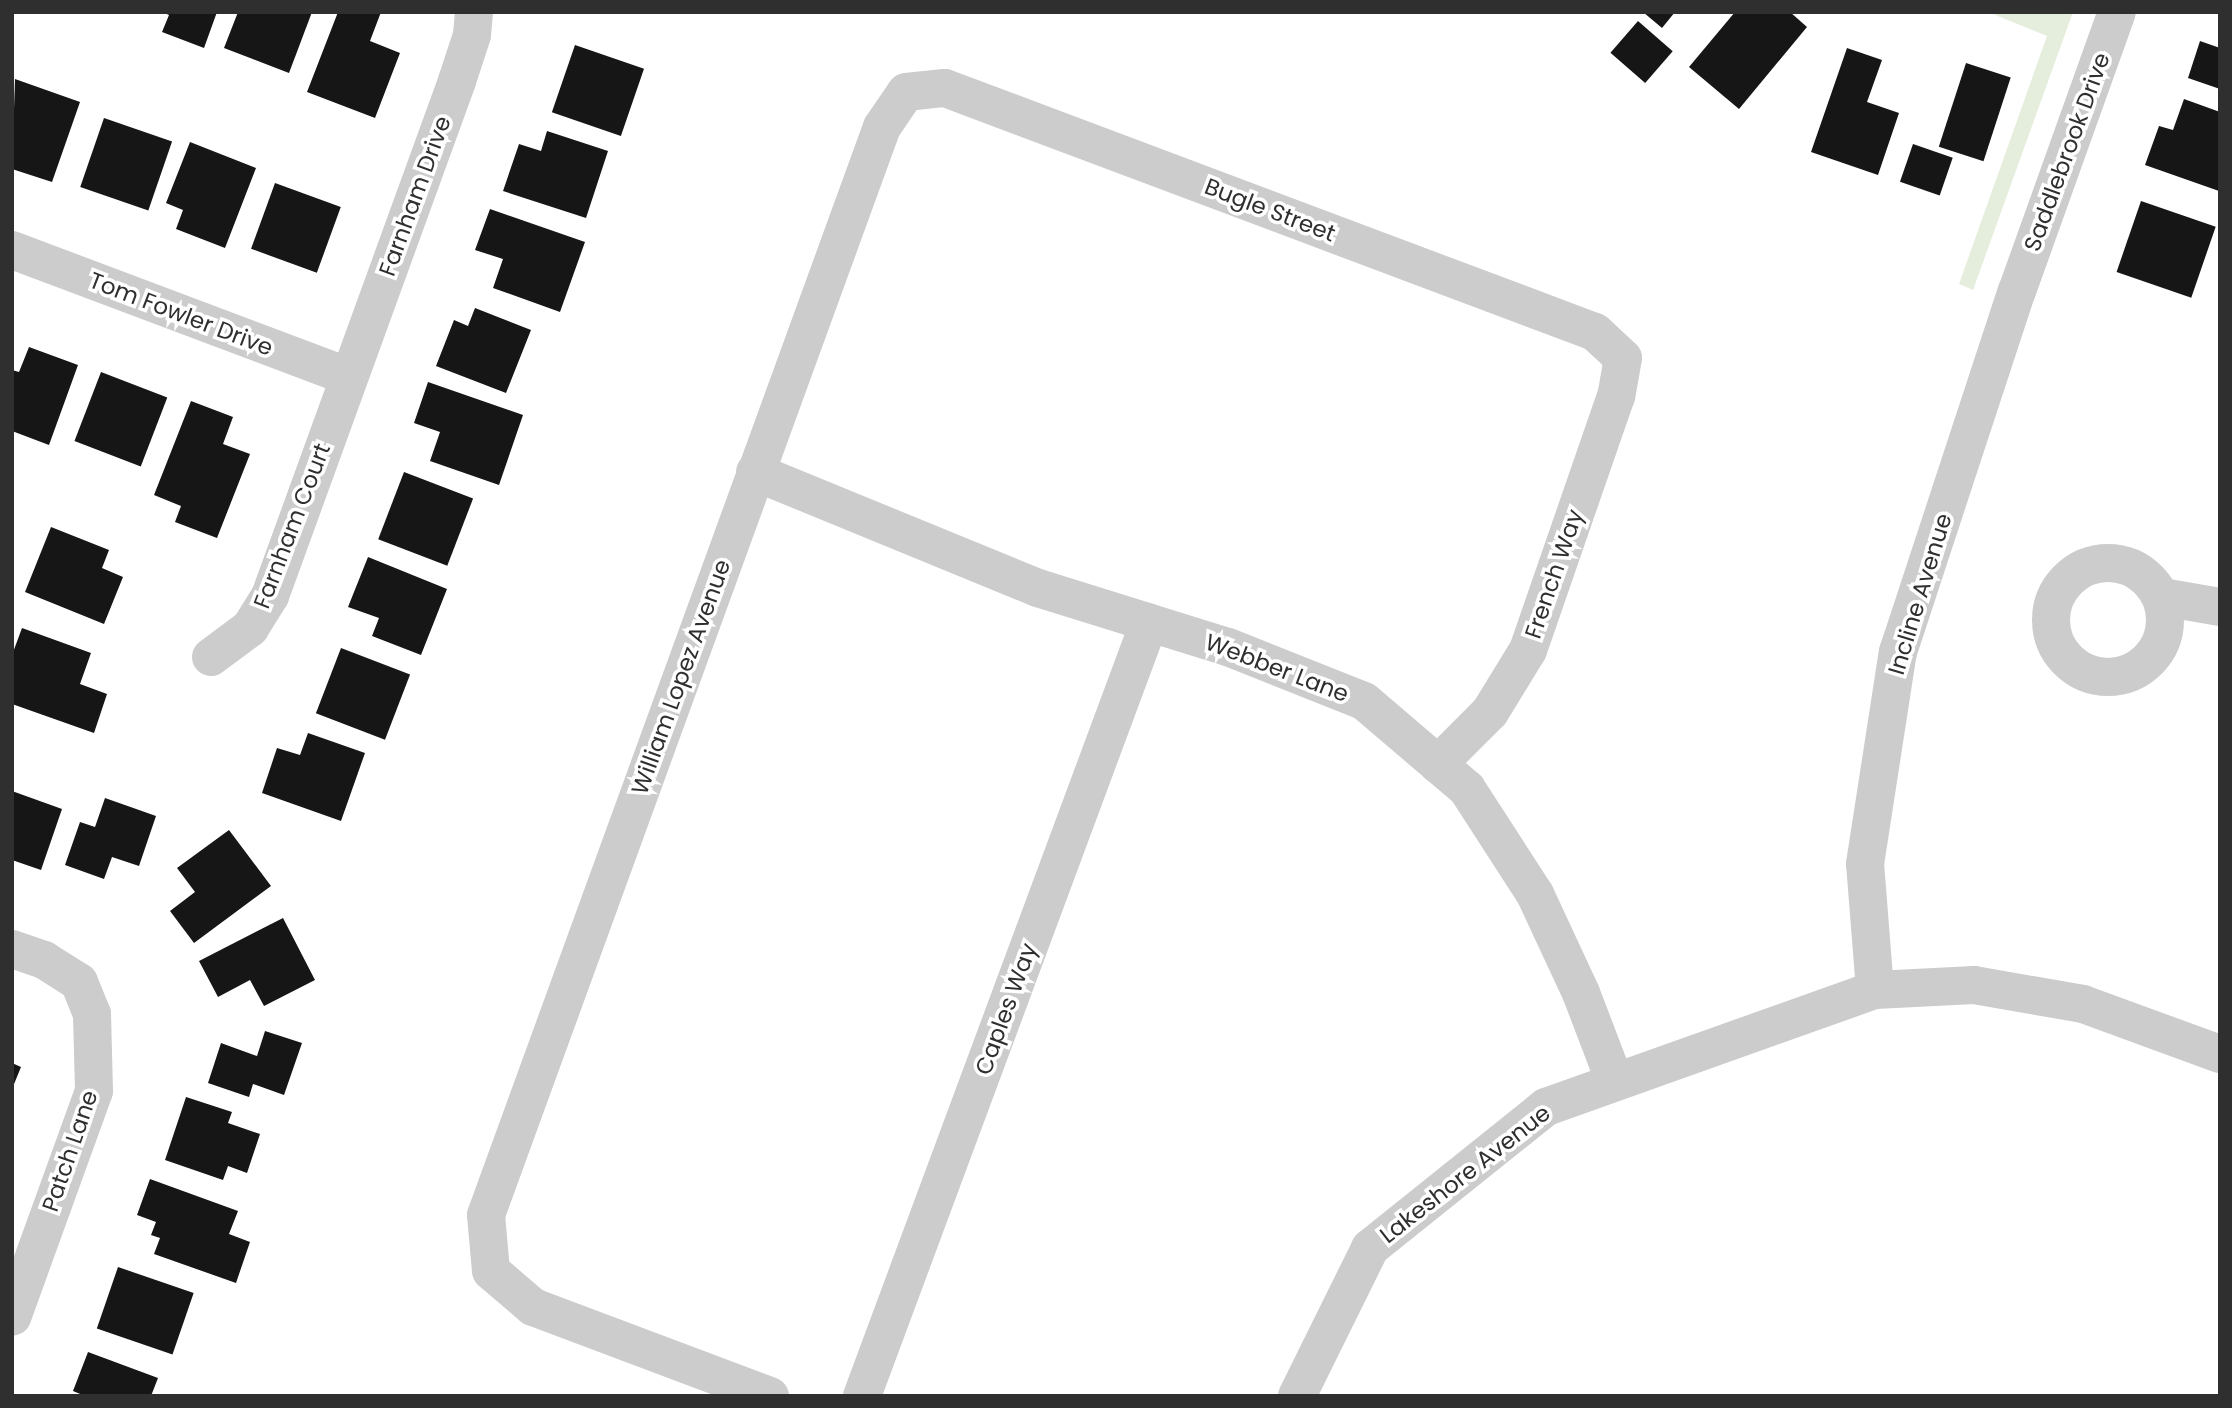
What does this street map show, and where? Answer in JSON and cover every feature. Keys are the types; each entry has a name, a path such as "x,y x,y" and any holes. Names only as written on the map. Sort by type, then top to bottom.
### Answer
{"street":[{"name":"Farnham Drive","path":"349,377 457,81 472,35 474,12"},
{"name":"Saddlebrook Drive","path":"2017,291 2117,12"},
{"name":"Bugle Street","path":"906,92 945,88 1595,332 1623,358"},
{"name":"William Lopez Avenue","path":"770,1396 533,1307 491,1270 486,1215 882,127 906,92"},
{"name":"Tom Fowler Drive","path":"12,250 349,377"},
{"name":"Incline Avenue","path":"1875,990 1865,864 1898,652 2017,291"},
{"name":"French Way","path":"1438,764 1490,712 1528,650 1616,396 1623,358"},
{"name":"Farnham Court","path":"211,657 250,628 270,596 349,377"},
{"name":"Webber Lane","path":"755,472 1038,588 1228,647 1364,701 1467,789 1535,894 1581,993 1615,1082"},
{"path":"2162,597 2220,607"},
{"name":"Caples Way","path":"862,1396 1149,623"},
{"name":"Patch Lane","path":"12,949 44,960 79,982 92,1014 94,1091 12,1317"},
{"name":"Lakeshore Avenue","path":"1297,1396 1370,1248 1546,1107 1875,990 1974,985 2083,1004 2220,1054"}],"green space":[{"path":"1988,12 2073,12 1973,290 1959,284 2047,36"}],"building":[{"path":"162,12 217,12 204,48 162,32 169,15"},
{"path":"238,12 312,12 289,73 224,48"},
{"path":"338,12 381,12 370,41 400,53 375,118 307,92"},
{"path":"1643,12 1675,12 1662,28"},
{"path":"1735,12 1790,12 1807,27 1739,109 1689,67"},
{"path":"1638,21 1673,51 1645,83 1610,53"},
{"path":"2200,41 2220,48 2220,89 2188,78"},
{"path":"575,45 644,69 621,136 552,112"},
{"path":"1847,48 1882,60 1867,102 1899,113 1878,175 1811,152"},
{"path":"1966,63 2011,78 1984,161 1939,147"},
{"path":"15,79 80,102 52,182 12,169"},
{"path":"2184,99 2220,112 2219,191 2145,165 2159,126 2173,130"},
{"path":"104,118 172,141 148,210 80,187"},
{"path":"547,131 608,151 586,218 503,191 519,144 541,151"},
{"path":"190,142 256,168 225,248 176,229 183,210 166,203"},
{"path":"1913,144 1953,158 1940,195 1900,182"},
{"path":"275,183 341,207 317,273 251,249"},
{"path":"2141,201 2216,227 2191,298 2117,272"},
{"path":"490,209 585,242 560,312 493,288 503,259 475,250"},
{"path":"475,308 531,330 506,393 436,366 454,320 468,326"},
{"path":"29,347 78,365 49,445 12,431 12,370 19,372"},
{"path":"101,372 167,397 141,467 74,441"},
{"path":"428,382 523,415 499,485 430,461 440,432 414,423"},
{"path":"191,401 233,417 223,444 250,454 217,538 175,522 181,506 154,495"},
{"path":"404,472 473,499 447,566 378,539"},
{"path":"51,527 109,550 102,568 123,577 104,624 25,592"},
{"path":"368,557 447,589 421,655 372,636 379,618 348,607"},
{"path":"22,628 91,653 80,684 107,694 94,733 12,704 12,655"},
{"path":"341,648 410,675 385,740 316,713"},
{"path":"308,733 365,753 341,821 262,793 277,748 300,755"},
{"path":"12,791 62,809 41,870 12,860"},
{"path":"105,798 156,816 139,866 112,857 104,879 65,865 80,822 95,827"},
{"path":"229,830 271,886 194,943 170,911 195,892 177,868"},
{"path":"283,918 315,980 264,1006 250,980 218,997 199,961"},
{"path":"265,1031 302,1043 284,1095 253,1084 249,1097 208,1083 221,1043 257,1056"},
{"path":"12,1063 21,1067 12,1089"},
{"path":"186,1097 232,1112 228,1123 260,1134 247,1173 228,1166 223,1180 165,1160"},
{"path":"150,1179 238,1211 229,1234 250,1242 236,1283 154,1254 160,1238 151,1235 156,1222 137,1215"},
{"path":"118,1267 194,1293 172,1355 97,1328"},
{"path":"88,1352 158,1378 151,1396 85,1396 73,1391"}]}
